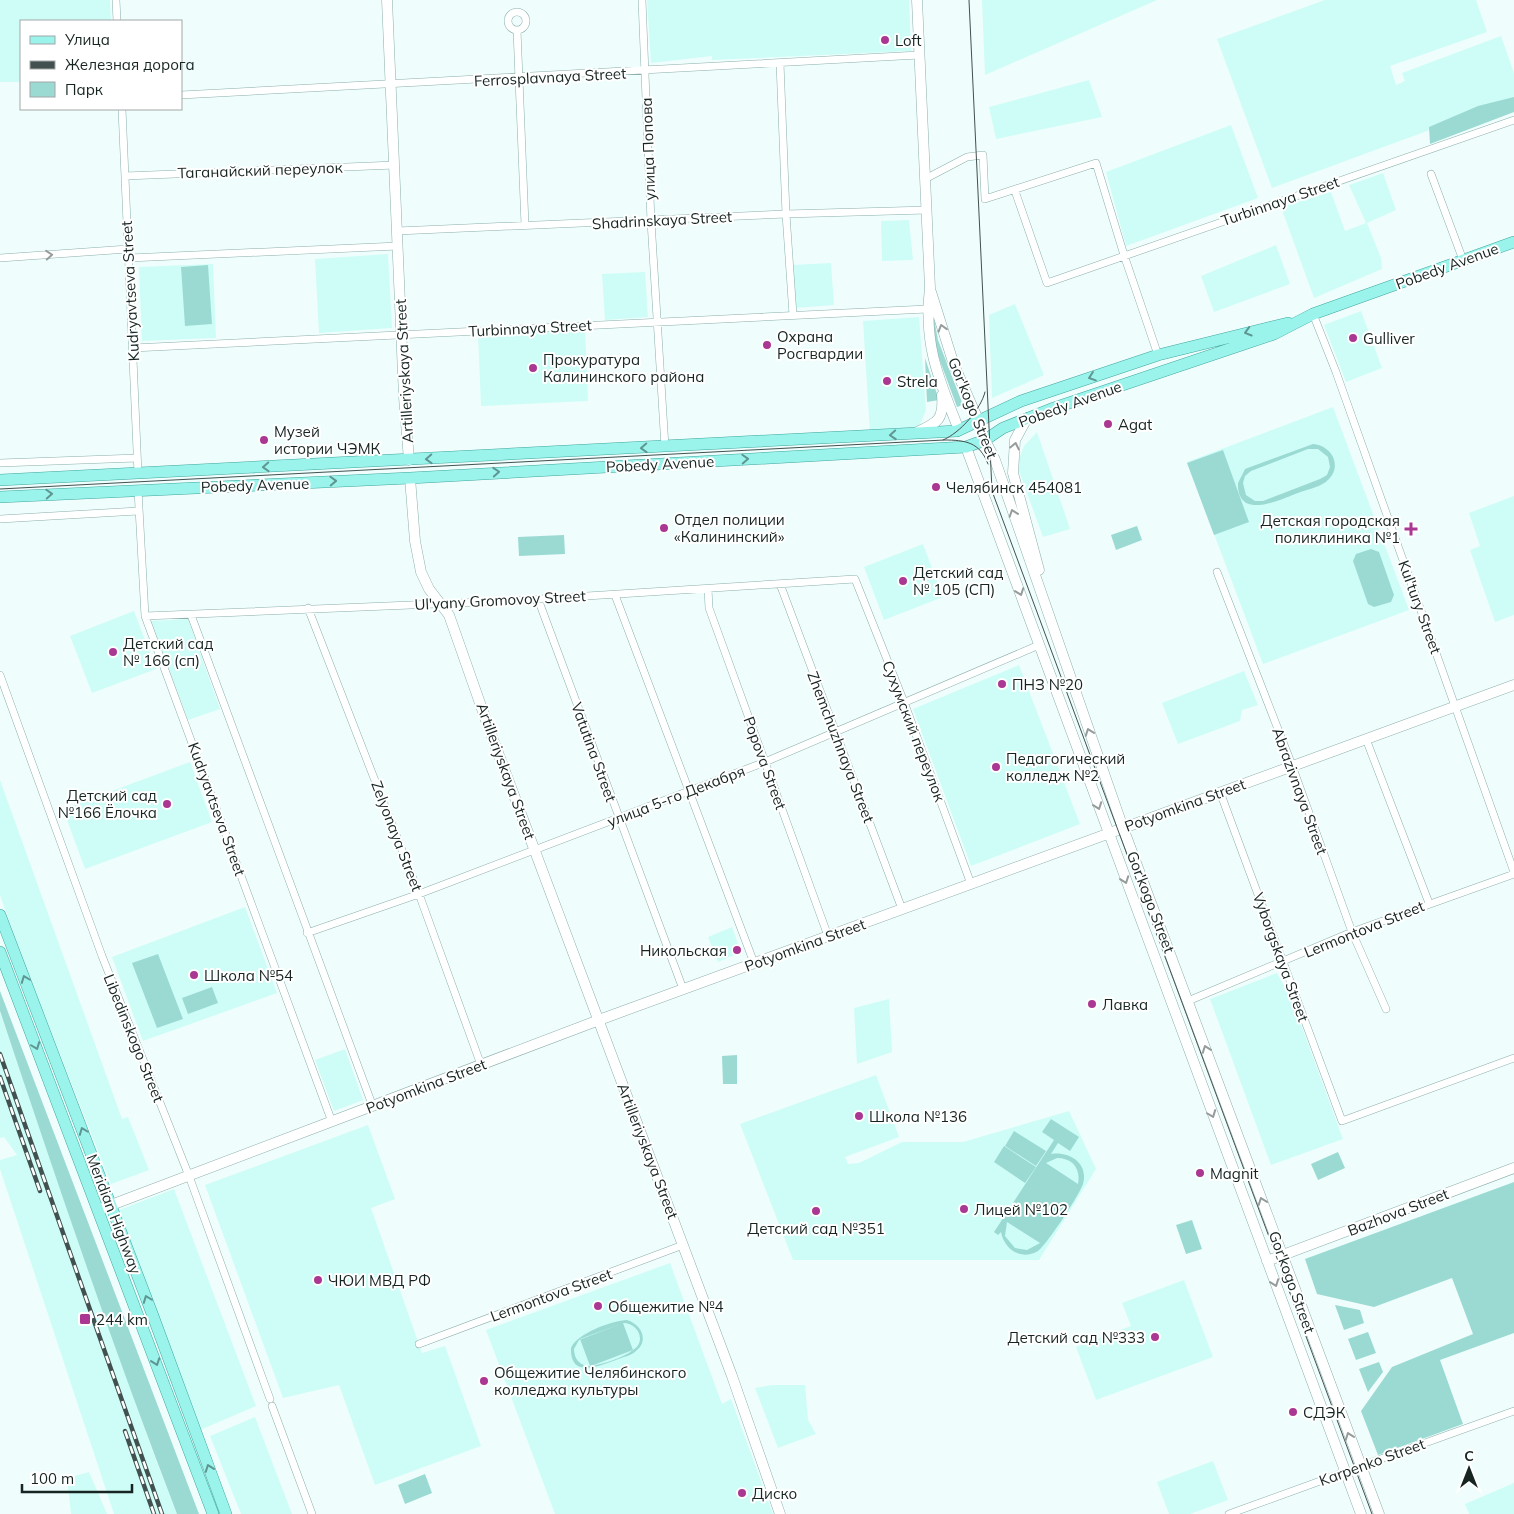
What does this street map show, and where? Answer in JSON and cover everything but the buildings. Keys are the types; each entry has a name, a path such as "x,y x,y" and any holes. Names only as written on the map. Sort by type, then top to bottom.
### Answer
{"main road":[{"name":"Pobedy Avenue","path":"0,497 410,478 966,448 985,440 1003,428 1027,418 1274,334 1313,314 1514,242"},
{"name":"Pobedy Avenue","path":"0,480 665,447 959,430 1021,401 1158,355 1272,325 1296,322"},
{"name":"Gor'kogo Street","path":"979,422 985,440"},
{"name":"Gor'kogo Street","path":"959,430 966,448"},
{"name":"Artilleriyskaya Street","path":"409,460 410,478"},
{"name":"Meridian Highway","path":"0,915 226,1514"},
{"name":"Meridian Highway","path":"0,952 212,1514"}],"street":[{"path":"116,0 117,20"},
{"name":"Artilleriyskaya Street","path":"387,0 409,460"},
{"name":"улица Попова","path":"642,0 651,221 665,447"},
{"name":"Gor'kogo Street","path":"917,0 930,288 928,308 930,346 941,384 959,430"},
{"path":"517,30 525,225"},
{"name":"Ferrosplavnaya Street","path":"182,95 920,55"},
{"path":"780,64 786,214 793,315"},
{"name":"Kudryavtseva Street","path":"122,110 138,473"},
{"name":"Turbinnaya Street","path":"1015,190 1047,282 1514,120"},
{"path":"925,179 967,157 983,156 985,199 1096,163 1124,255 1158,355"},
{"name":"Таганайский переулок","path":"125,176 395,165"},
{"path":"1431,174 1464,260"},
{"name":"Shadrinskaya Street","path":"397,232 786,214 927,210"},
{"path":"129,258 398,246"},
{"path":"0,258 128,249"},
{"name":"Gor'kogo Street","path":"930,288 954,365 979,422"},
{"name":"Turbinnaya Street","path":"133,348 928,308"},
{"name":"Kul'tury Street","path":"1313,314 1339,380 1514,873"},
{"name":"Gor'kogo Street","path":"912,434 933,425 940,418 943,408 941,384"},
{"path":"1027,418 1015,440 1013,473 1040,573 1041,596"},
{"name":"Gor'kogo Street","path":"985,440 995,460 1123,828 1379,1514"},
{"name":"Gor'kogo Street","path":"966,448 1360,1514"},
{"path":"0,463 137,458"},
{"name":"Artilleriyskaya Street","path":"410,478 417,561 429,590 449,615 535,851 732,1376 780,1514"},
{"name":"Kudryavtseva Street","path":"138,490 145,616 332,1122"},
{"path":"0,519 138,511"},
{"name":"Abrazivnaya Street","path":"1217,572 1352,932 1386,1009"},
{"name":"Ul'yany Gromovoy Street","path":"145,616 615,595 855,579"},
{"name":"Сухумский переулок","path":"855,579 904,702 971,884"},
{"name":"Zhemchuzhnaya Street","path":"780,584 902,910"},
{"name":"Popova Street","path":"708,589 709,608 828,936"},
{"path":"615,595 754,964"},
{"name":"Vatutina Street","path":"538,599 683,990"},
{"name":"Zelyonaya Street","path":"308,608 419,894 481,1065"},
{"path":"191,615 307,933 373,1107"},
{"name":"улица 5-го Декабря","path":"307,933 419,894 690,792 1039,645"},
{"name":"Libedinskogo Street","path":"0,675 102,956 189,1176 312,1514"},
{"name":"Potyomkina Street","path":"98,1210 599,1020 1514,685"},
{"path":"1062,708 1078,703"},
{"path":"1366,739 1429,903"},
{"name":"Vyborgskaya Street","path":"1220,792 1342,1121 1514,1058"},
{"name":"Lermontova Street","path":"1188,1001 1352,932 1514,873"},
{"name":"Bazhova Street","path":"1267,1260 1514,1168"},
{"name":"Lermontova Street","path":"419,1344 683,1245"},
{"name":"Karpenko Street","path":"1229,1514 1514,1411"}],"shaded area":[{"path":"0,0 110,0 111,20 20,20 20,82 0,82"},
{"path":"647,0 909,0 911,51 712,60 712,56 651,63"},
{"path":"982,0 1157,0 985,75"},
{"path":"1325,0 1476,0 1487,32 1390,66 1396,85 1405,81 1402,73 1501,36 1514,73 1514,99 1272,188 1217,39"},
{"path":"1089,80 1102,117 996,139 989,107"},
{"path":"1231,125 1258,198 1126,246 1106,172"},
{"path":"1383,173 1396,210 1367,223 1381,258 1382,269 1314,298 1281,207 1331,192 1345,231 1366,223 1349,185"},
{"path":"909,220 913,260 882,261 881,221"},
{"path":"1276,245 1290,284 1214,312 1201,276"},
{"path":"388,254 392,328 319,333 315,259"},
{"path":"831,263 834,305 795,308 792,265"},
{"path":"213,264 216,338 142,341 139,267"},
{"path":"645,272 648,317 605,320 602,274"},
{"path":"1015,304 1044,375 992,398 989,315"},
{"path":"1361,311 1382,368 1346,382 1324,325"},
{"path":"919,317 926,410 919,427 870,433 863,321"},
{"name":"Прокуратура Калининского района","path":"585,329 588,401 481,406 478,334"},
{"path":"1333,407 1409,610 1263,664 1187,462"},
{"path":"1037,432 1070,529 1043,537 1019,471 1019,459 1024,446"},
{"path":"1514,496 1514,615 1495,622 1470,550 1480,546 1469,513"},
{"name":"Детский сад № 105 (СП)","path":"923,544 943,597 884,620 864,567"},
{"name":"Детский сад № 166 (сп)","path":"134,611 156,669 92,693 70,636"},
{"path":"188,619 220,709 188,720 151,621"},
{"name":"Педагогический колледж №2","path":"1019,665 1080,824 971,866 913,709"},
{"path":"1244,671 1258,705 1242,710 1240,721 1178,744 1162,703"},
{"path":"190,762 212,822 85,869 63,809"},
{"path":"0,780 122,1119 128,1117 149,1170 111,1184 24,963 0,895"},
{"name":"Школа №54","path":"245,907 277,993 143,1041 112,957"},
{"path":"732,927 741,952 718,962 708,937"},
{"path":"1277,973 1292,1000 1343,1139 1271,1165 1210,999"},
{"path":"889,999 892,1052 857,1064 854,1008"},
{"path":"0,1012 151,1447 177,1514 114,1514 0,1169 0,1160 17,1155 4,1137 0,1138"},
{"path":"345,1049 363,1100 334,1111 315,1060"},
{"name":"Лицей №102","path":"876,1075 899,1137 845,1157 848,1164 859,1163 902,1142 963,1142 1069,1111 1096,1169 1039,1260 793,1260 740,1124"},
{"name":"ЧЮИ МВД РФ","path":"368,1125 395,1199 371,1208 422,1353 445,1346 481,1446 375,1485 339,1385 283,1398 205,1185"},
{"path":"174,1189 256,1406 200,1430 119,1210"},
{"path":"670,1263 722,1404 731,1399 773,1514 555,1514 486,1330"},
{"name":"Детский сад №333","path":"1184,1280 1213,1357 1096,1400 1076,1347 1131,1326 1122,1303"},
{"path":"772,1385 805,1385 808,1420 816,1434 778,1448 755,1388"},
{"path":"255,1417 292,1514 241,1514 210,1436"},
{"path":"1213,1461 1228,1500 1190,1514 1169,1514 1157,1482"},
{"path":"89,1472 107,1514 71,1514 67,1478"},
{"path":"1514,1483 1514,1514 1469,1514 1465,1504"}],"green space":[{"path":"1514,97 1514,112 1430,144 1429,127 1478,106"},
{"path":"208,265 212,324 185,326 181,267"},
{"path":"931,302 938,340 963,405 957,407 933,342"},
{"path":"925,358 939,400 927,402"},
{"path":"1313,444 1325,448 1333,456 1335,462 1333,473 1323,484 1280,500 1260,505 1244,502 1240,495 1238,483 1245,469","holes":["1308,449 1318,449 1328,457 1330,467 1327,475 1263,501 1255,501 1246,495 1243,483 1245,476 1251,471"]},
{"path":"1223,450 1249,522 1214,535 1187,463"},
{"path":"1137,526 1142,540 1116,550 1111,535"},
{"path":"564,535 565,554 519,556 518,537"},
{"path":"1371,549 1379,552 1394,595 1391,602 1374,607 1368,604 1353,561 1356,554"},
{"path":"158,954 183,1019 157,1028 132,963"},
{"path":"212,987 218,1003 188,1014 182,998"},
{"path":"0,991 199,1514 177,1514 153,1452 42,1137 0,1011"},
{"path":"737,1055 737,1084 723,1084 722,1056"},
{"path":"1051,1119 1079,1137 1070,1151 1058,1143 1051,1154 1064,1154 1076,1160 1083,1170 1084,1177 1083,1184 1076,1198 1048,1240 1038,1251 1025,1255 1014,1252 1006,1244 1001,1232 998,1235 994,1232 1054,1140 1042,1132","holes":["1057,1158 1067,1160 1074,1165 1078,1173 1078,1184 1046,1163","1007,1222 1040,1243 1027,1250 1015,1248 1005,1236"]},
{"path":"1014,1131 1046,1151 1036,1166 1005,1146"},
{"path":"1004,1146 1036,1167 1025,1183 994,1162"},
{"path":"1338,1152 1345,1168 1318,1180 1311,1164"},
{"path":"1514,1182 1514,1333 1440,1360 1463,1424 1378,1455 1361,1411 1392,1367 1473,1334 1452,1278 1374,1307 1317,1294 1305,1259"},
{"path":"1192,1220 1202,1249 1186,1254 1176,1225"},
{"path":"1335,1305 1360,1310 1364,1323 1344,1330"},
{"path":"627,1320 632,1322 642,1333 641,1346 635,1352 594,1367 580,1367 575,1364 571,1348 574,1343 587,1333 604,1325","holes":["623,1323 580,1340 580,1339","623,1323 636,1329 640,1338 633,1350","579,1340 590,1366 581,1363 575,1356 574,1349","633,1350 624,1356 591,1366"]},
{"path":"1368,1332 1376,1353 1356,1360 1348,1339"},
{"path":"1379,1362 1383,1372 1368,1392 1359,1369"},
{"path":"425,1474 432,1493 405,1504 398,1485"}],"tram line":[{"path":"969,0 992,491 1372,1514"},
{"path":"943,440 950,437 969,420 979,406 985,392"},
{"path":"0,489 944,440 971,444 981,451 988,464"}],"railway":[{"path":"0,1054 162,1514"},
{"path":"0,1077 40,1191"},
{"path":"125,1431 154,1514"}],"place":[{"name":"Loft","path":"885,40"},
{"name":"Gulliver","path":"1353,338"},
{"name":"Охрана Росгвардии","path":"767,345"},
{"name":"Прокуратура Калининского района","path":"533,368"},
{"name":"Strela","path":"887,381"},
{"name":"Agat","path":"1108,424"},
{"name":"Музей истории ЧЭМК","path":"264,440"},
{"name":"Челябинск 454081","path":"936,487"},
{"name":"Отдел полиции «Калининский»","path":"664,528"},
{"name":"Детская городская поликлиника №1","path":"1411,529"},
{"name":"Детский сад № 105 (СП)","path":"903,581"},
{"name":"Детский сад № 166 (сп)","path":"113,652"},
{"name":"ПНЗ №20","path":"1002,684"},
{"name":"Педагогический колледж №2","path":"996,767"},
{"name":"Детский сад №166 Ёлочка","path":"167,804"},
{"name":"Никольская","path":"737,950"},
{"name":"Школа №54","path":"194,975"},
{"name":"Лавка","path":"1092,1004"},
{"name":"Школа №136","path":"859,1116"},
{"name":"Magnit","path":"1200,1173"},
{"name":"Лицей №102","path":"964,1209"},
{"name":"Детский сад №351","path":"816,1211"},
{"name":"ЧЮИ МВД РФ","path":"318,1280"},
{"name":"Общежитие №4","path":"598,1306"},
{"name":"244 km","path":"85,1319"},
{"name":"Детский сад №333","path":"1155,1337"},
{"name":"Общежитие Челябинского колледжа культуры","path":"484,1381"},
{"name":"СДЭК","path":"1293,1412"},
{"name":"Диско","path":"742,1493"}]}
